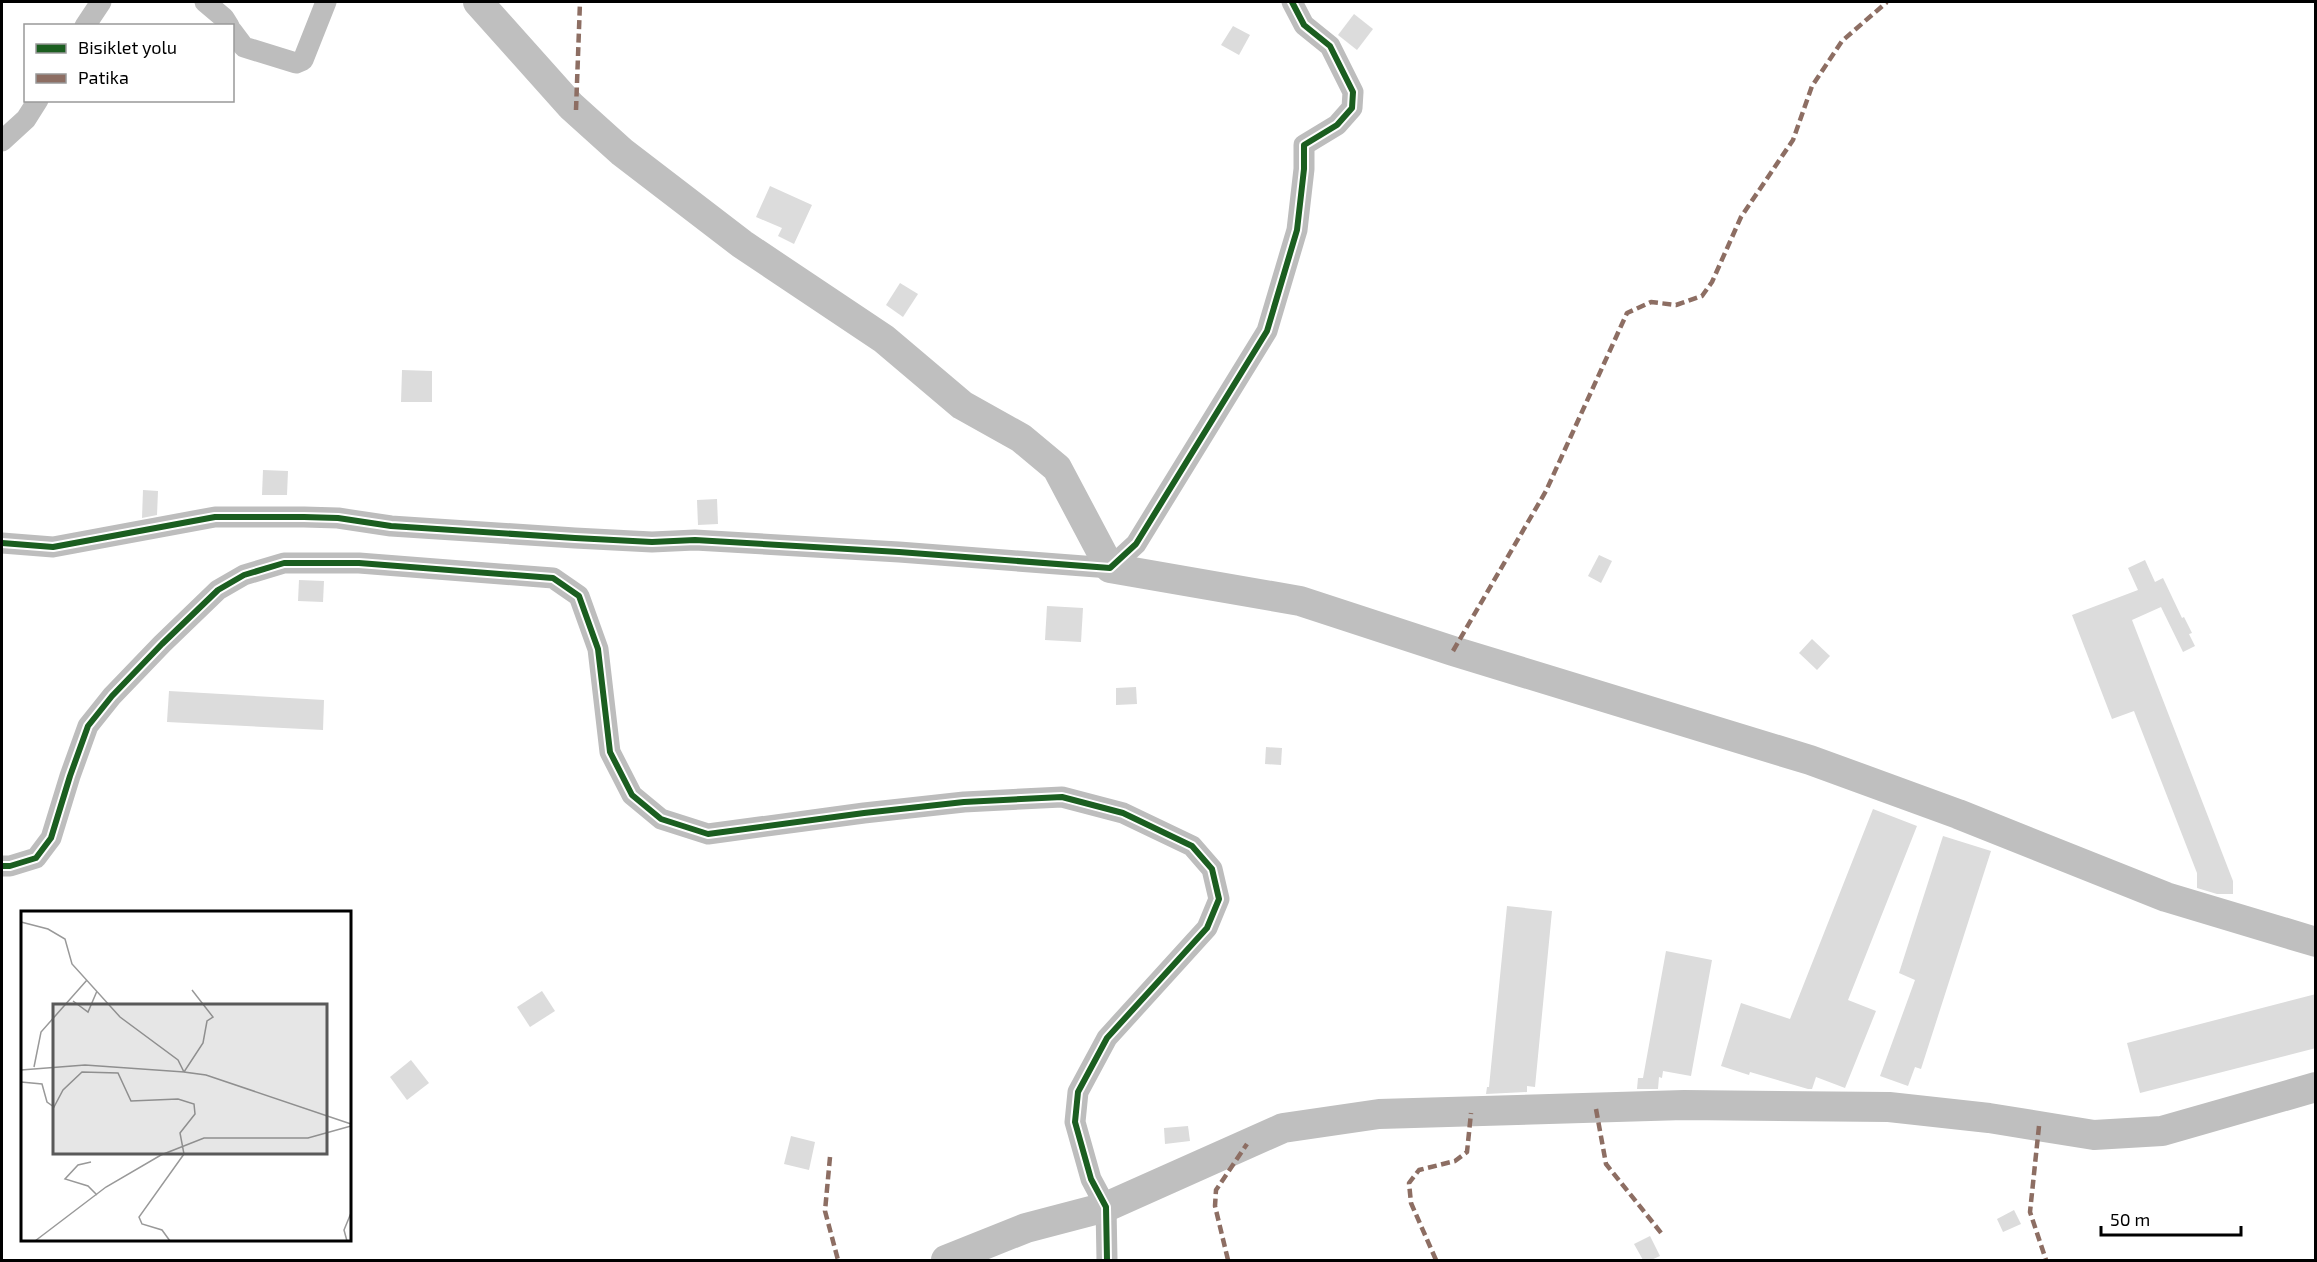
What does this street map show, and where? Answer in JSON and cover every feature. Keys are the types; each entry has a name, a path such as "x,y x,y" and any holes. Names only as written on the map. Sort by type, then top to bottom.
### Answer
{"main road":[{"path":"478,2 571,106 622,152 742,244 884,339 962,405 1021,438 1057,468 1110,568 1300,601 1464,655 1810,760 1958,814 2166,897 2316,942"},
{"path":"946,1260 1026,1228 1106,1207 1283,1128 1379,1114 1683,1105 1889,1107 1989,1118 2094,1135 2162,1131 2316,1087"}],"street":[{"path":"86,24 101,2"},
{"path":"205,2 228,24"},
{"path":"234,34 244,47 296,63 303,60 326,2"},
{"path":"2,543 53,547 215,517 338,518 391,525 575,538 652,542 717,542 899,552 1110,568 1136,544 1267,331 1297,230 1304,169 1304,145 1337,125 1352,108 1353,92 1330,46 1304,25 1292,2"},
{"path":"2,141 26,118 37,102"},
{"path":"2,866 10,866 36,858 51,838 88,726 112,696 218,590 244,575 285,563 359,563 553,578 579,596 598,649 610,752 632,795 661,819 708,834 964,802 1062,797 1124,813 1192,846 1212,869 1220,899 1207,928 1107,1038 1078,1092 1075,1122 1091,1179 1106,1207 1107,1260"}],"building":[{"path":"1354,14 1373,29 1357,50 1338,35"},
{"path":"1233,26 1250,35 1239,55 1221,45"},
{"path":"770,186 812,205 794,244 778,236 782,228 756,217"},
{"path":"900,283 918,294 903,317 886,305"},
{"path":"402,370 432,371 432,402 401,402"},
{"path":"263,470 288,471 287,495 262,495"},
{"path":"143,490 158,491 157,515 142,518"},
{"path":"717,499 718,524 698,525 697,500"},
{"path":"1599,555 1612,561 1601,583 1588,576"},
{"path":"2145,560 2155,582 2163,578 2182,618 2184,617 2192,633 2189,634 2195,646 2183,652 2161,607 2132,620 2233,881 2233,894 2217,894 2197,888 2197,873 2134,711 2112,719 2072,615 2138,590 2128,568"},
{"path":"299,580 324,581 323,602 298,601"},
{"path":"1047,606 1083,608 1081,642 1045,640"},
{"path":"1812,639 1830,656 1817,670 1799,653"},
{"path":"1136,687 1137,704 1116,705 1116,688"},
{"path":"169,691 324,700 323,730 167,722"},
{"path":"1266,747 1282,748 1281,765 1265,764"},
{"path":"1873,809 1917,826 1848,1000 1876,1011 1845,1088 1816,1077 1812,1089 1808,1089 1721,1066 1741,1003 1790,1019"},
{"path":"1943,836 1991,851 1921,1069 1915,1067 1908,1086 1880,1076 1915,980 1899,973"},
{"path":"1507,906 1552,911 1535,1087 1527,1086 1527,1092 1486,1094 1487,1087 1489,1087"},
{"path":"1666,951 1712,960 1691,1076 1663,1071 1662,1078 1659,1077 1658,1089 1637,1089 1638,1078 1643,1078"},
{"path":"542,991 555,1011 530,1027 517,1007"},
{"path":"2316,994 2316,1048 2140,1093 2127,1043"},
{"path":"411,1060 429,1083 407,1100 390,1077"},
{"path":"1188,1126 1190,1141 1165,1144 1164,1128"},
{"path":"791,1136 815,1142 809,1170 784,1164"},
{"path":"2014,1210 2021,1224 2003,1232 1997,1219"},
{"path":"1650,1236 1660,1256 1651,1260 1643,1260 1634,1244"}],"marked path":[{"path":"576,110 580,2"},
{"path":"1453,651 1546,491 1627,313 1651,302 1676,305 1702,296 1712,282 1741,217 1793,140 1812,86 1842,41 1887,2"},
{"path":"1596,1109 1606,1164 1662,1234"},
{"path":"1436,1260 1411,1203 1409,1183 1419,1170 1455,1161 1467,1152 1471,1113"},
{"path":"2039,1126 2030,1212 2046,1260"},
{"path":"1228,1260 1215,1206 1216,1190 1247,1144"},
{"path":"830,1157 825,1211 838,1260"}],"cycle path":[{"path":"2,543 53,547 215,517 304,517 338,518 391,526 575,538 652,542 695,540 1110,568 1136,544 1267,331 1297,230 1304,169 1304,145 1337,125 1352,108 1353,92 1330,46 1304,25 1292,2"},
{"path":"2,866 10,866 36,858 51,838 88,726 112,696 218,590 244,575 284,563 359,563 553,578 579,596 598,649 610,752 632,795 661,819 708,834 964,802 1062,797 1123,813 1192,846 1212,869 1219,899 1207,928 1107,1038 1078,1092 1075,1122 1091,1179 1106,1207 1107,1260"}]}
